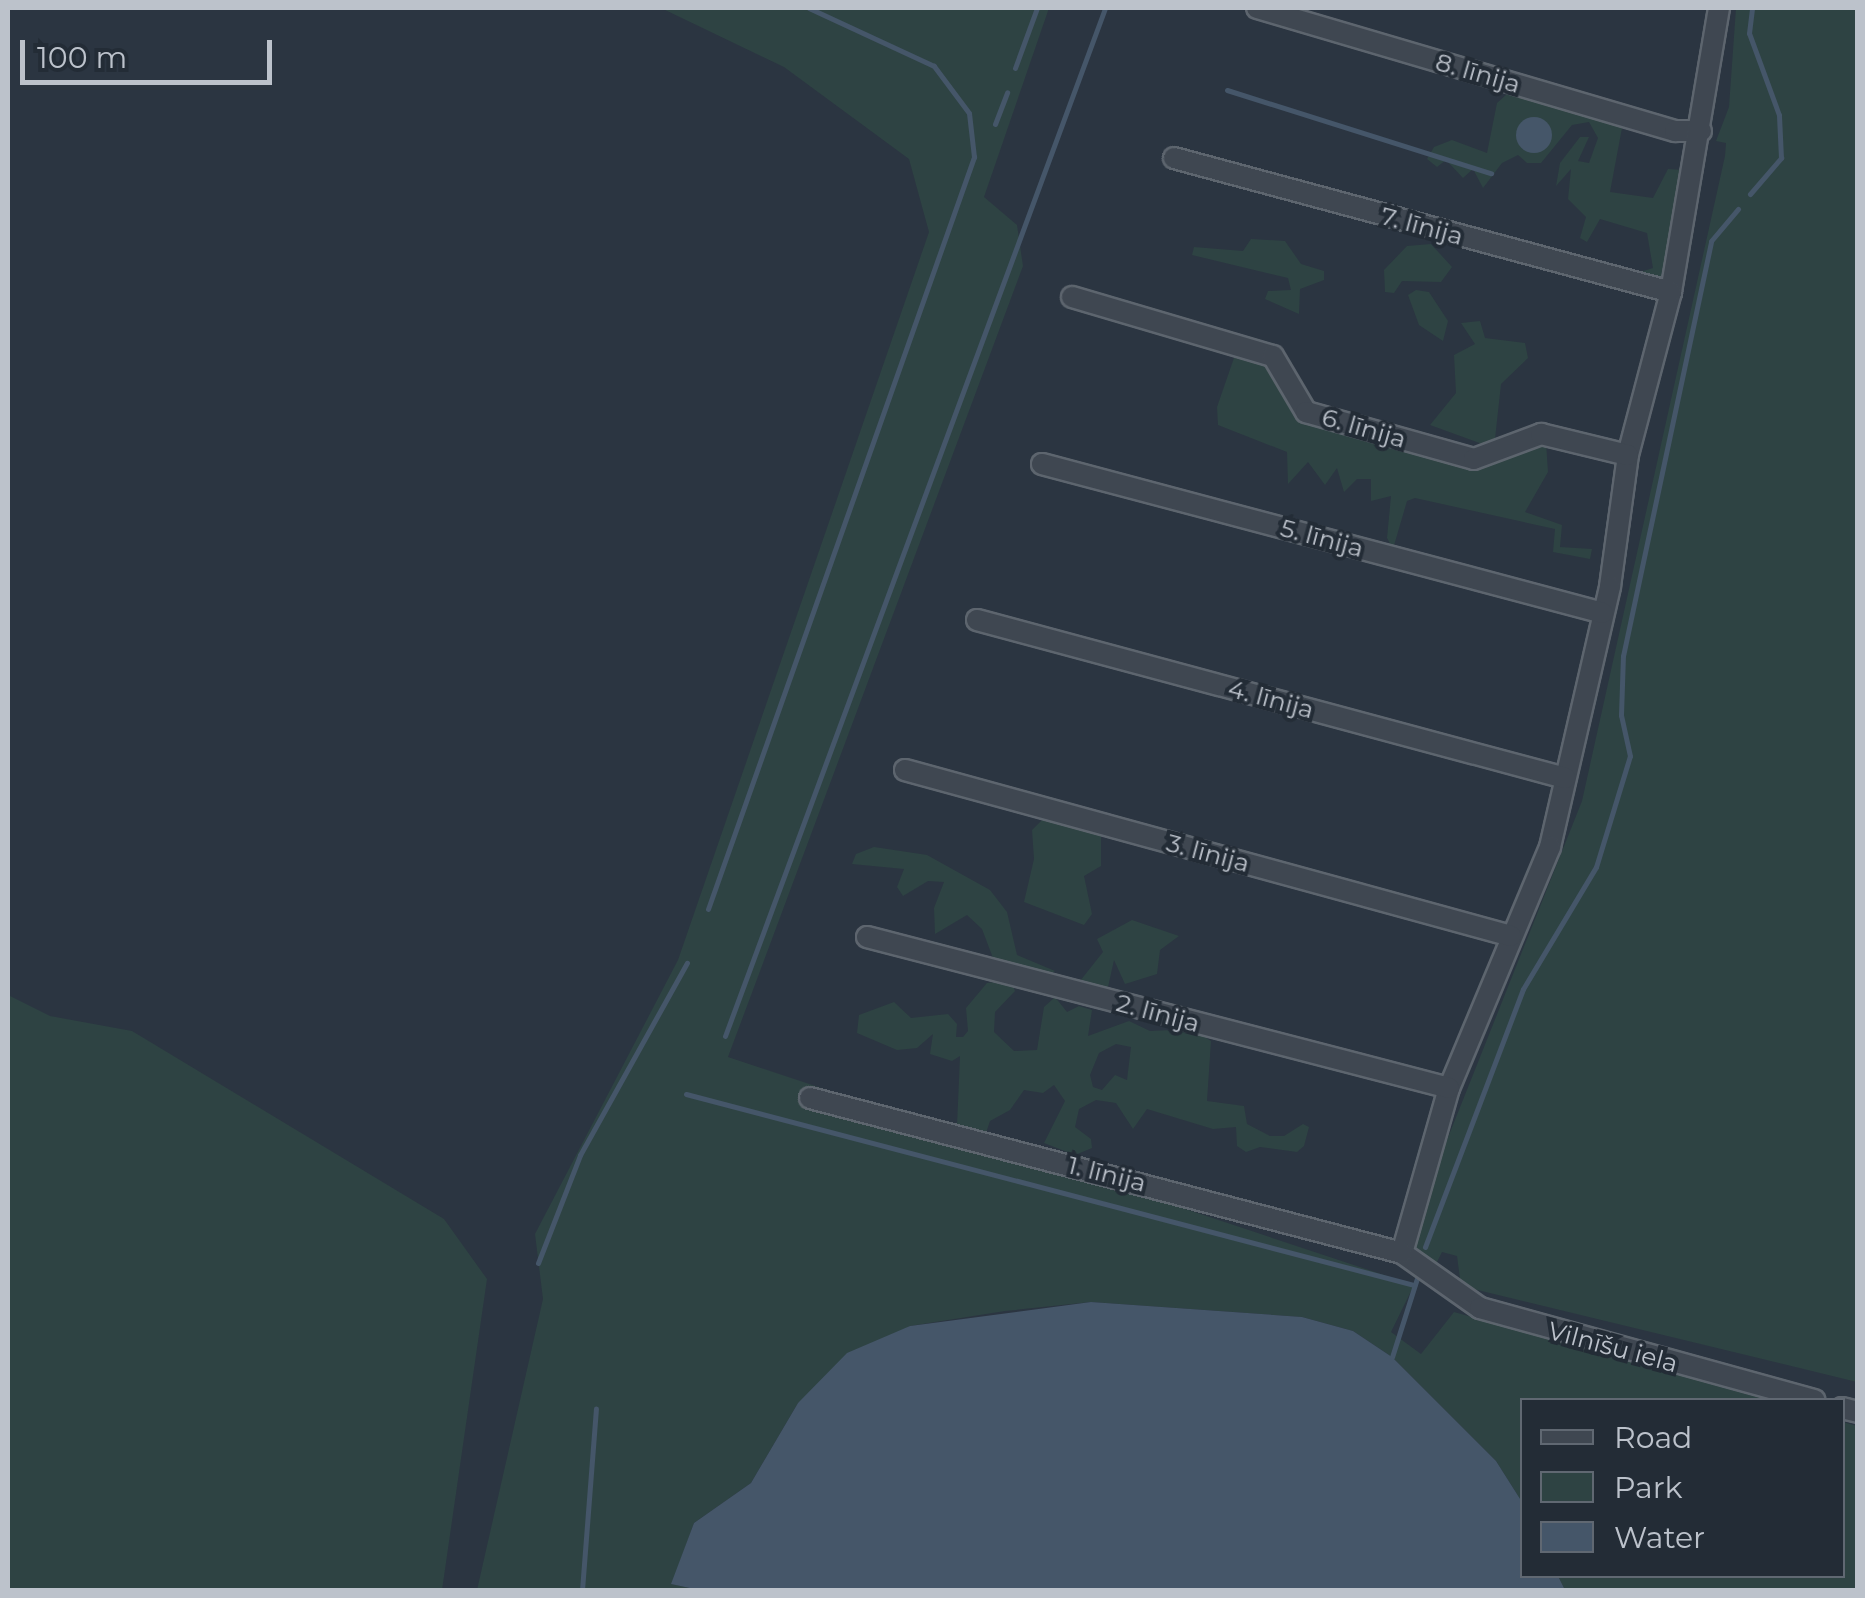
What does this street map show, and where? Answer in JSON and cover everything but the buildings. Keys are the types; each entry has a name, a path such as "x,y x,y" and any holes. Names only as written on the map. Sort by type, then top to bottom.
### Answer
{"street":[{"name":"8. līnija","path":"1256,8 1675,131 1700,131"},
{"path":"1402,1252 1449,1088 1550,847 1603,613 1628,455 1670,292 1719,8"},
{"name":"7. līnija","path":"1174,158 1670,292"},
{"name":"6. līnija","path":"1072,296 1273,356 1306,412 1474,459 1541,434 1628,455"},
{"name":"5. līnija","path":"1042,464 1603,613"},
{"name":"4. līnija","path":"976,620 1566,778"},
{"name":"3. līnija","path":"904,770 1511,936"},
{"name":"2. līnija","path":"867,937 1449,1088"},
{"name":"1. līnija","path":"810,1098 1402,1252"},
{"name":"Vilnīšu iela","path":"1402,1252 1480,1308 1807,1398"}],"green space":[{"path":"661,8 1049,8 984,197 1017,225 1023,266 728,1057 1414,1285 1391,1332 1421,1354 1454,1312 1761,1398 1520,1398 1520,1499 1496,1461 1392,1357 1353,1331 1302,1317 1091,1302 1005,1311 910,1326 798,1403 751,1483 694,1523 672,1584 699,1590 477,1590 543,1299 535,1234 678,960 929,232 909,159 784,67"},
{"path":"1736,8 1857,8 1857,1382 1461,1286 1457,1256 1442,1252 1435,1266 1402,1253 1582,801 1725,156 1726,143 1716,141 1729,107"},
{"path":"1507,94 1589,113 1622,128 1610,192 1653,198 1668,169 1683,170 1661,279 1637,273 1653,268 1647,233 1600,219 1587,242 1580,238 1586,217 1568,199 1571,169 1556,186 1560,163 1580,137 1589,137 1578,161 1589,163 1598,138 1589,122 1572,125 1541,163 1527,163 1518,155 1502,163 1483,188 1473,169 1463,178 1446,160 1437,167 1427,159 1434,147 1452,140 1487,153 1497,103"},
{"path":"1251,239 1285,241 1301,264 1324,271 1324,280 1300,289 1299,314 1265,299 1268,291 1291,290 1288,278 1192,255 1194,247 1243,251"},
{"path":"1431,244 1452,267 1441,282 1402,281 1394,293 1385,292 1384,270 1407,246"},
{"path":"1416,290 1429,292 1448,321 1443,341 1419,325 1408,295"},
{"path":"1480,321 1485,338 1525,343 1528,358 1501,384 1495,439 1485,445 1430,425 1456,393 1454,355 1475,344 1461,323"},
{"path":"1235,355 1270,365 1289,397 1374,435 1514,454 1546,442 1548,472 1525,512 1562,525 1560,547 1592,549 1590,559 1553,552 1555,529 1415,498 1407,501 1393,549 1387,538 1391,496 1371,501 1371,479 1357,479 1344,492 1337,468 1325,485 1308,462 1288,484 1287,452 1218,425 1217,407"},
{"path":"1042,820 1101,833 1101,866 1084,876 1092,914 1084,925 1024,902 1034,859 1032,830"},
{"path":"874,847 927,855 990,890 1007,912 1017,955 1055,971 1047,976 996,966 982,929 967,915 935,934 934,908 944,882 928,881 903,896 897,887 904,869 852,864 856,854"},
{"path":"1132,920 1179,936 1160,950 1157,974 1125,984 1114,960 1108,987 1080,981 1103,952 1097,939"},
{"path":"1011,980 1015,991 995,1012 994,1032 1014,1051 1037,1050 1044,1007 1055,997 1067,1012 1079,1006 1092,1010 1088,1036 1129,1021 1150,1031 1193,1029 1211,1041 1207,1101 1244,1106 1247,1124 1270,1136 1284,1136 1303,1124 1309,1127 1304,1146 1297,1152 1260,1147 1246,1152 1237,1146 1236,1127 1213,1129 1147,1109 1133,1129 1116,1103 1096,1100 1079,1109 1075,1127 1091,1139 1092,1148 1075,1155 1044,1143 1065,1101 1054,1085 1043,1093 1024,1090 1010,1110 990,1121 986,1133 957,1126 960,1056 952,1061 930,1054 933,1034 917,1048 897,1050 857,1033 859,1015 894,1002 911,1018 948,1014 957,1024 956,1037 963,1037 968,1031 966,1008 987,983","holes":["1116,1044 1131,1047 1127,1080 1115,1075 1102,1090 1093,1087 1090,1075 1099,1053"]},
{"path":"8,995 50,1016 132,1031 444,1219 487,1279 442,1590 8,1590"},
{"path":"1845,1423 1857,1426 1857,1590 1565,1590 1559,1578 1845,1578"}],"water":[{"path":"1534,117 1547,122 1552,135 1547,148 1534,153 1521,148 1516,135 1521,122"},
{"path":"1091,1302 1302,1317 1353,1331 1392,1357 1496,1461 1520,1499 1520,1578 1559,1578 1565,1590 699,1590 671,1584 694,1523 751,1483 798,1403 847,1353 910,1326"}],"waterway":[{"path":"708,909 974,157 969,113 934,66 809,8"},
{"path":"1015,68 1037,8"},
{"path":"725,1036 1105,8"},
{"path":"1750,194 1781,158 1779,115 1749,33 1752,8"},
{"path":"1227,90 1491,173"},
{"path":"995,124 1007,92"},
{"path":"1425,1247 1523,989 1596,867 1630,756 1621,715 1623,656 1711,241 1738,209"},
{"path":"538,1263 580,1155 687,963"},
{"path":"686,1094 1414,1285"},
{"path":"1392,1357 1417,1278"},
{"path":"582,1590 596,1409"}]}
